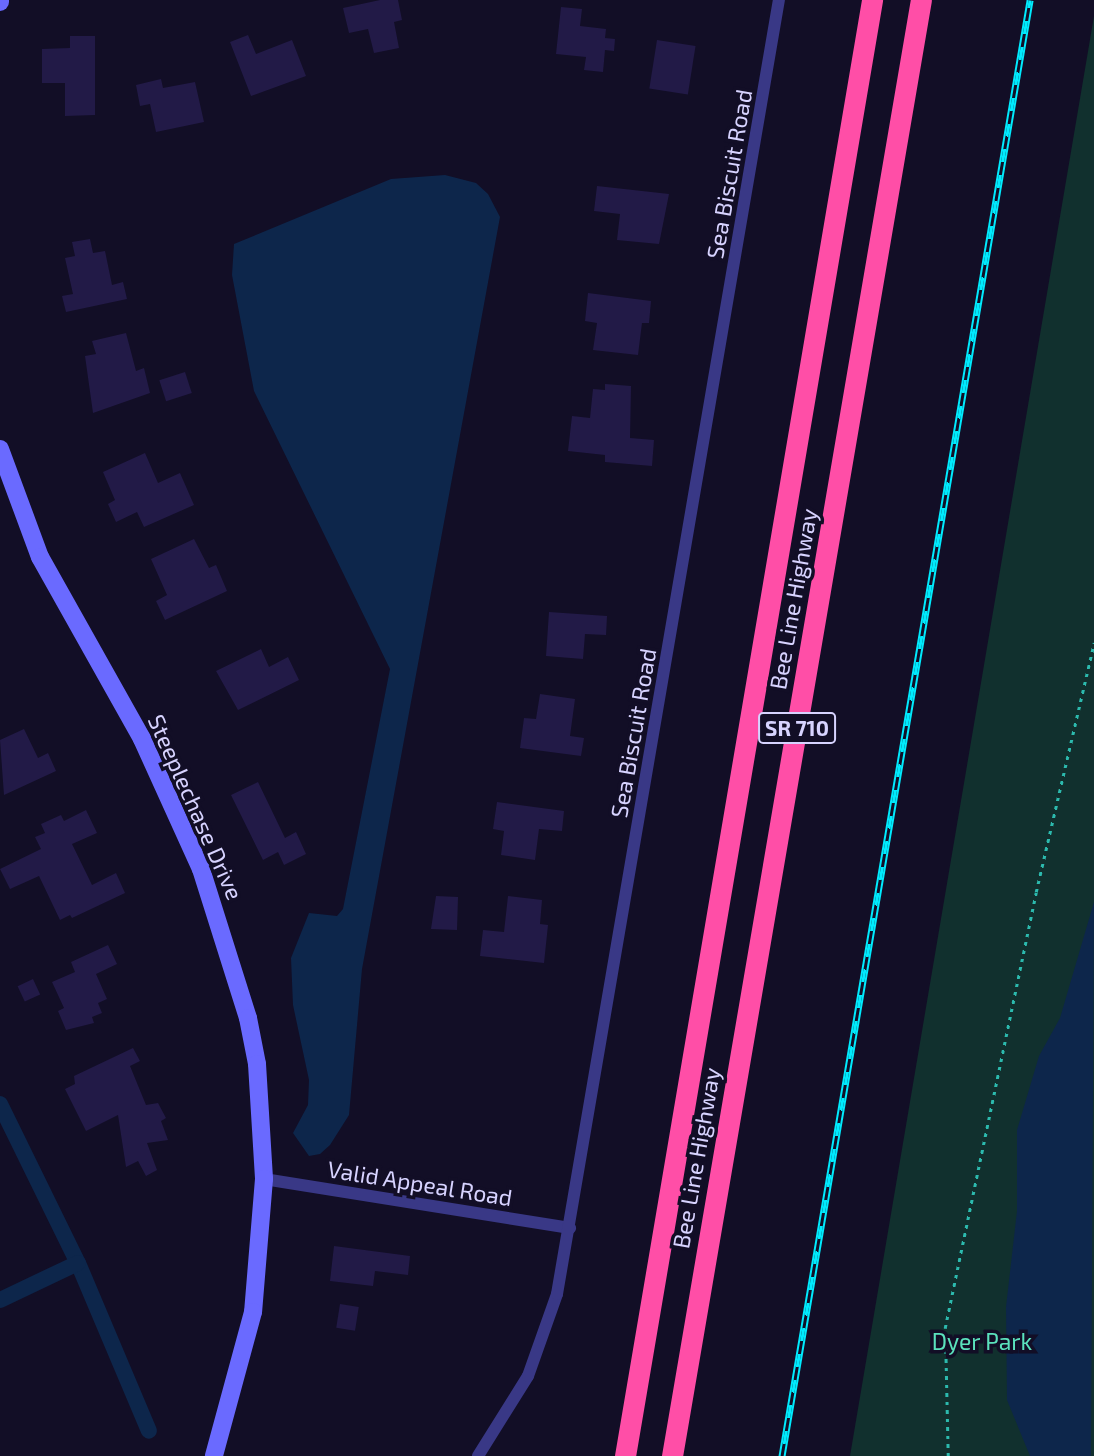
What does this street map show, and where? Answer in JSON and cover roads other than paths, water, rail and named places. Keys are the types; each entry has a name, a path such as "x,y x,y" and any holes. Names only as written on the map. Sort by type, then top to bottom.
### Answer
{"highway":[{"name":"Bee Line Highway","path":"625,1456 872,0"},
{"name":"Bee Line Highway","path":"672,1456 921,0"}],"street":[{"name":"Sea Biscuit Road","path":"478,1456 515,1401 545,1336 570,1228 779,0"},
{"name":"Steeplechase Drive","path":"0,449 40,557 142,740 201,869 248,1018 257,1064 264,1179 253,1312 214,1456"},
{"name":"Valid Appeal Road","path":"264,1179 570,1228"}],"water":[{"path":"445,175 476,183 488,194 500,217 362,969 349,1115 330,1145 320,1154 309,1156 293,1133 308,1105 309,1080 293,1005 291,958 309,913 337,916 343,909 390,669 254,391 232,275 234,244 391,179"},
{"path":"1094,902 1091,1456 1030,1456 1007,1400 1006,1307 1017,1211 1017,1130 1039,1056 1060,1018"}],"waterway":[{"path":"0,1104 78,1263 149,1431"},
{"path":"0,1300 78,1263"}],"railway":[{"path":"782,1456 1030,0"}],"park label":[{"name":"Dyer Park","path":"982,1341"}]}
